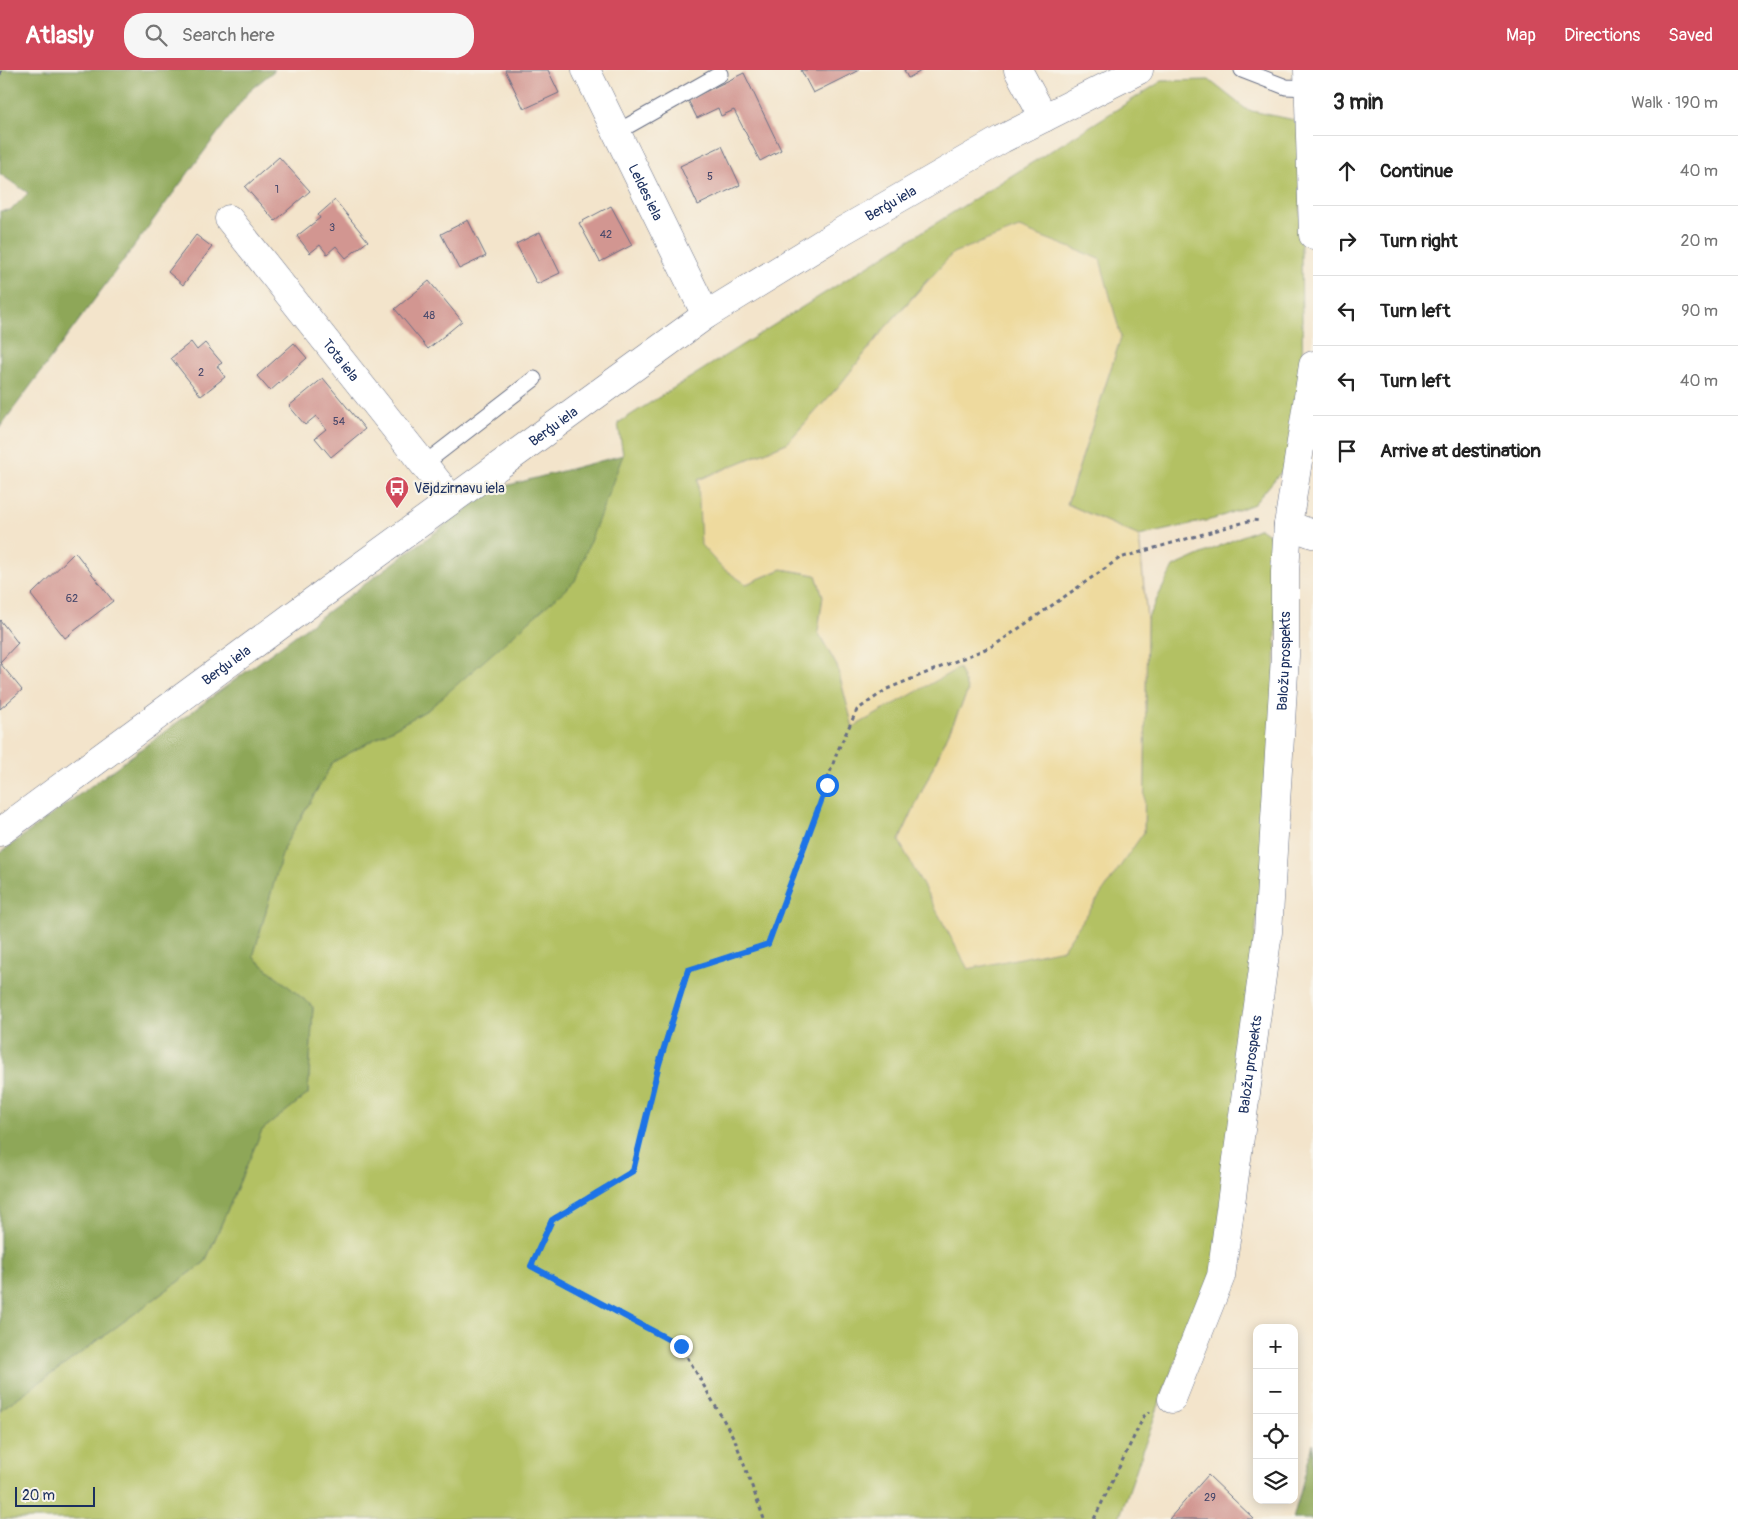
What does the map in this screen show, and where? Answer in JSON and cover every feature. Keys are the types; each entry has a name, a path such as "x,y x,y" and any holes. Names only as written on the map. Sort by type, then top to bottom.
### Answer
{"street":[{"name":"Leldes iela","path":"586,70 706,315"},
{"path":"1018,70 1044,118"},
{"name":"Berģu iela","path":"0,832 706,315 844,230 1002,139 1139,70"},
{"path":"1308,79 1313,235"},
{"name":"Tota iela","path":"229,219 452,500"},
{"path":"1301,529 1313,366"},
{"name":"Baložu prospekts","path":"1172,1399 1221,1276 1268,932 1285,656 1284,572 1301,529"}],"lane":[{"path":"1242,70 1286,87 1308,79"},
{"path":"617,132 720,74"},
{"path":"424,464 534,379"}],"path":[{"path":"0,74 2,70"},
{"path":"764,1519 736,1440 681,1346 531,1266 552,1220 633,1171 659,1064 688,970 768,944 802,855 837,752 857,710 887,689 995,645 1120,558 1252,520 1301,529"},
{"path":"1094,1519 1144,1416 1172,1399"}],"green space":[{"path":"0,70 275,70 249,91 0,427 0,211 11,210 28,193 0,174"},
{"path":"1209,80 1247,110 1299,121 1303,385 1286,466 1254,504 1214,519 1139,536 1067,504 1121,337 929,278 885,328 839,386 787,443 698,480 746,584 782,569 816,575 823,596 818,632 837,666 853,727 959,667 968,691 899,841 1144,832 1147,619 1173,567 1260,528 1278,541 1273,763 1242,1062 1217,1263 1164,1390 1119,1519 0,1519 0,1410 205,1262 262,1130 308,1094 313,1007 253,957 284,847 333,762 429,709 623,455 618,423 1162,81"},
{"path":"623,455 575,581 429,709 333,762 284,847 253,957 313,1007 308,1094 262,1130 205,1262 0,1410 0,853 494,489"},
{"path":"1313,1443 1313,1519 1293,1519"}],"sand":[{"path":"1019,228 1100,259 1121,337 1067,504 1139,536 1147,619 1144,832 1063,949 968,969 899,841 968,691 959,668 853,727 837,666 818,632 823,596 816,575 782,569 746,584 721,567 701,545 698,480 787,443 839,386 885,328 953,253"}],"building":[{"path":"505,70 548,70 559,93 524,109"},
{"path":"801,70 859,70 813,93"},
{"path":"904,70 923,70 908,78"},
{"path":"744,73 781,150 760,161 734,110 721,116 718,108 697,118 688,100"},
{"path":"722,146 740,185 698,205 680,166"},
{"path":"279,157 310,191 275,221 245,187"},
{"path":"335,200 368,241 346,258 336,246 327,254 320,245 310,253 297,236 320,218 318,215"},
{"path":"611,206 632,245 600,262 579,223"},
{"path":"468,220 486,256 459,269 441,234"},
{"path":"540,232 560,273 537,284 516,244"},
{"path":"196,235 212,247 183,285 168,272"},
{"path":"429,281 462,321 428,349 395,309"},
{"path":"191,342 197,350 205,343 222,363 217,366 225,377 201,396 171,358"},
{"path":"294,343 307,358 270,391 257,376"},
{"path":"323,378 365,429 331,457 315,438 326,429 316,416 305,425 289,406"},
{"path":"75,552 113,601 65,638 31,595"},
{"path":"0,620 18,643 0,662"},
{"path":"0,663 22,690 0,709"},
{"path":"1208,1475 1254,1519 1169,1519"}],"place":[{"name":"Vējdzirnavu iela","path":"397,509"}],"route":[{"path":"681,1346 531,1266 552,1220 633,1171 659,1064 688,970 768,944 827,785"}]}
